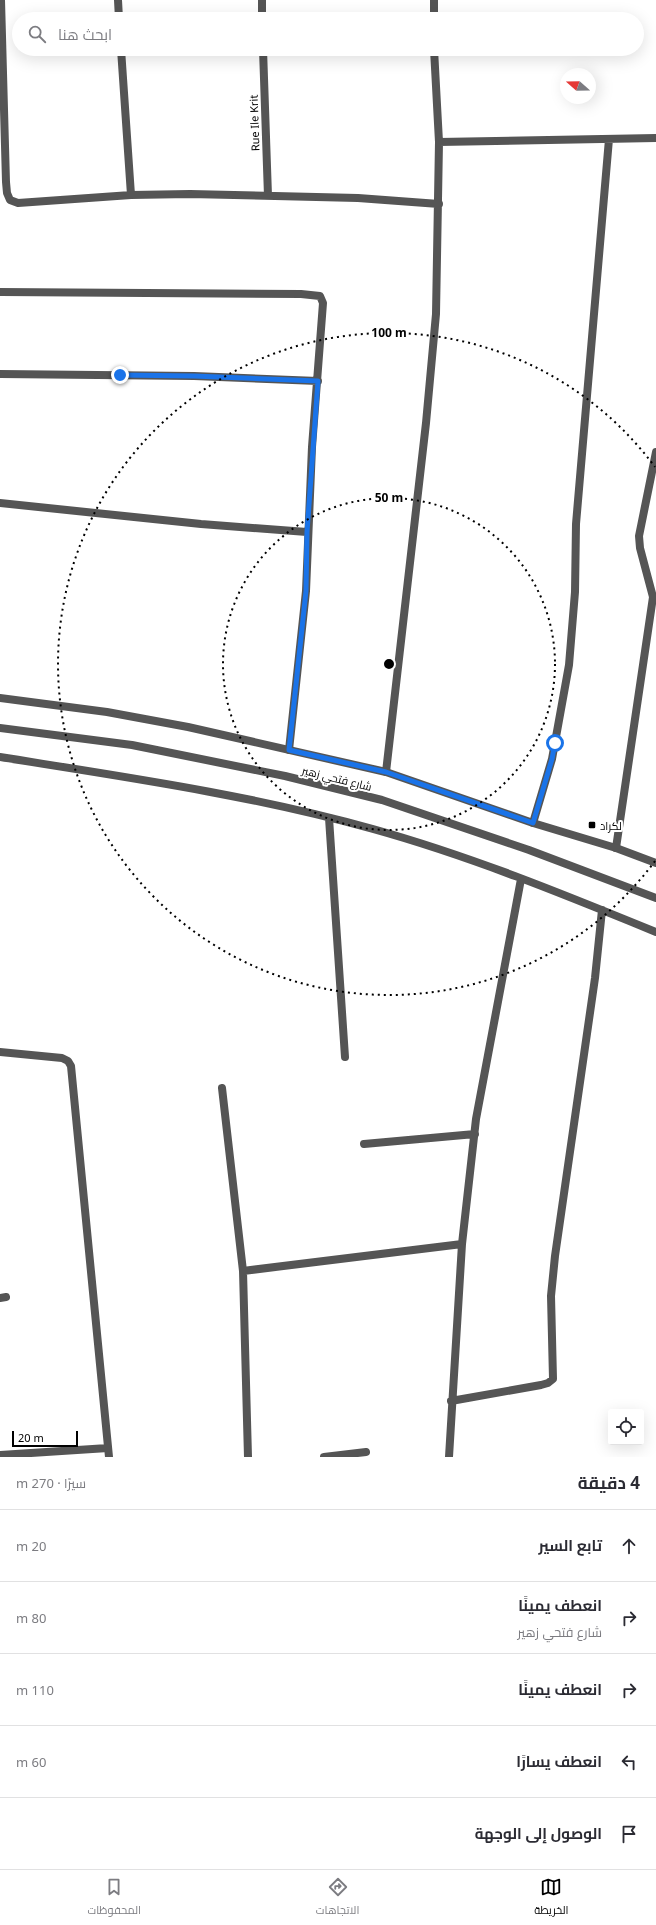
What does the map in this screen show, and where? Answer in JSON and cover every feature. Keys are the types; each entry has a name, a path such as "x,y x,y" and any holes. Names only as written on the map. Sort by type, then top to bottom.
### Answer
{"street":[{"path":"1,0 6,182 10,200 18,203 131,195 268,196 358,198 439,204"},
{"path":"118,0 119,12"},
{"path":"262,0 262,12"},
{"path":"434,0 434,12"},
{"path":"121,56 131,195"},
{"name":"Rue Ile Krit","path":"263,56 268,196"},
{"path":"386,772 426,424 436,314 439,142 434,56"},
{"path":"439,142 656,138"},
{"path":"533,823 552,759 569,665 575,592 576,524 609,139"},
{"path":"0,292 301,294 320,296 323,303 307,532 306,591 289,750"},
{"path":"0,374 194,376 318,381"},
{"path":"616,848 654,597 640,548 639,536 656,452"},
{"path":"0,503 201,524 307,532"},
{"name":"شارع فتحي زهير","path":"0,698 107,712 188,727 386,772 533,823 616,848 656,864"},
{"name":"شارع فتحي زهير","path":"0,728 132,745 285,776 382,800 529,850 656,898"},
{"path":"0,757 194,790 329,818 373,829 521,879 656,932"},
{"path":"329,818 345,1057"},
{"path":"449,1457 451,1402 462,1244 476,1119 521,879"},
{"path":"451,1402 541,1385 548,1383 553,1379 552,1296 555,1256 595,978 602,910"},
{"path":"0,1052 62,1058 68,1061 71,1066 109,1457"},
{"path":"222,1088 243,1271 248,1457"},
{"path":"364,1144 475,1134"},
{"path":"243,1271 462,1244"},
{"path":"0,1455 108,1448"},
{"path":"324,1457 366,1452"}],"place":[{"name":"لكراد","path":"592,825"}],"route":[{"path":"120,375 194,376 318,381 307,532 306,591 289,750 386,772 533,823 552,759 555,743"}]}
